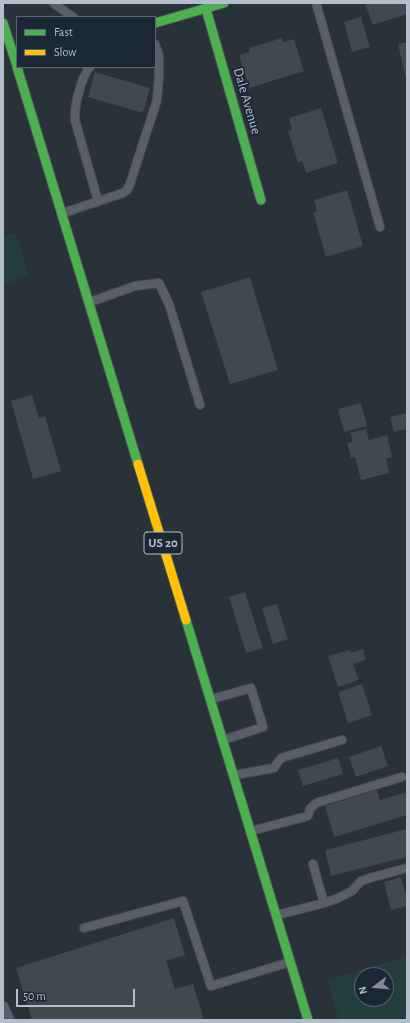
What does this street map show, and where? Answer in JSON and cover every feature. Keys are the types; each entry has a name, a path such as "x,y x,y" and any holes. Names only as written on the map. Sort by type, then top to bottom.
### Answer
{"main road":[{"path":"156,23 220,4"},
{"name":"Dale Avenue","path":"206,9 261,200"},
{"name":"US 20","path":"3,23 16,62"},
{"name":"US 20","path":"18,68 308,1020"}],"lane":[{"path":"53,3 72,16"},
{"path":"316,3 380,226"},
{"path":"62,214 127,190 157,100 159,75 156,49"},
{"path":"88,68 83,78 75,112 75,120 98,201"},
{"path":"89,303 134,286 160,283 169,304 200,405"},
{"path":"210,700 251,688 263,727 223,740"},
{"path":"233,776 274,768 282,758 342,740"},
{"path":"250,831 308,816 310,809 316,803 402,777"},
{"path":"313,864 324,903"},
{"path":"276,915 336,899 352,891 361,882 370,878 407,868"},
{"path":"84,928 183,901 211,986 290,962"},
{"path":"3,1007 4,1006 10,1020"}],"green space":[{"path":"16,233 29,276 3,284 3,237"},
{"path":"407,956 407,1020 339,1020 327,980 354,972 354,1007 394,1007 394,967 370,967"}],"building":[{"path":"407,3 407,14 373,25 365,4"},
{"path":"361,17 370,47 352,52 344,22"},
{"path":"282,38 283,42 294,39 304,71 249,88 239,55 250,52 249,48"},
{"path":"407,42 407,79 406,79 398,44"},
{"path":"95,72 150,88 143,113 88,97"},
{"path":"321,108 338,163 306,173 302,161 298,163 288,131 292,129 289,118"},
{"path":"347,190 363,246 326,257 313,212 317,211 314,200"},
{"path":"250,277 278,370 230,384 201,292"},
{"path":"32,395 39,418 45,416 61,471 33,479 11,401"},
{"path":"361,403 367,426 344,432 338,409"},
{"path":"407,413 407,429 394,432 390,417"},
{"path":"366,429 369,440 387,435 392,457 386,459 389,473 361,480 355,457 351,458 347,443 353,441 350,433"},
{"path":"245,592 263,648 246,653 229,597"},
{"path":"277,604 288,639 273,644 262,608"},
{"path":"363,649 366,660 353,664 359,680 338,687 328,656 350,650 351,653"},
{"path":"362,684 372,715 348,723 338,692"},
{"path":"381,746 388,766 356,777 349,757"},
{"path":"338,758 343,774 303,786 298,770"},
{"path":"377,790 380,800 407,792 407,815 334,837 325,806"},
{"path":"407,829 407,857 331,876 325,850"},
{"path":"401,877 407,899 407,906 391,910 384,882"},
{"path":"174,918 185,955 166,961 175,989 193,984 204,1020 32,1020 16,968"}],"traffic: fast":[{"path":"156,23 224,3"},
{"path":"206,9 261,200"},
{"path":"3,23 16,63"},
{"path":"17,68 138,464"},
{"path":"186,620 308,1020"}],"traffic: slow":[{"path":"138,464 186,620"}]}
